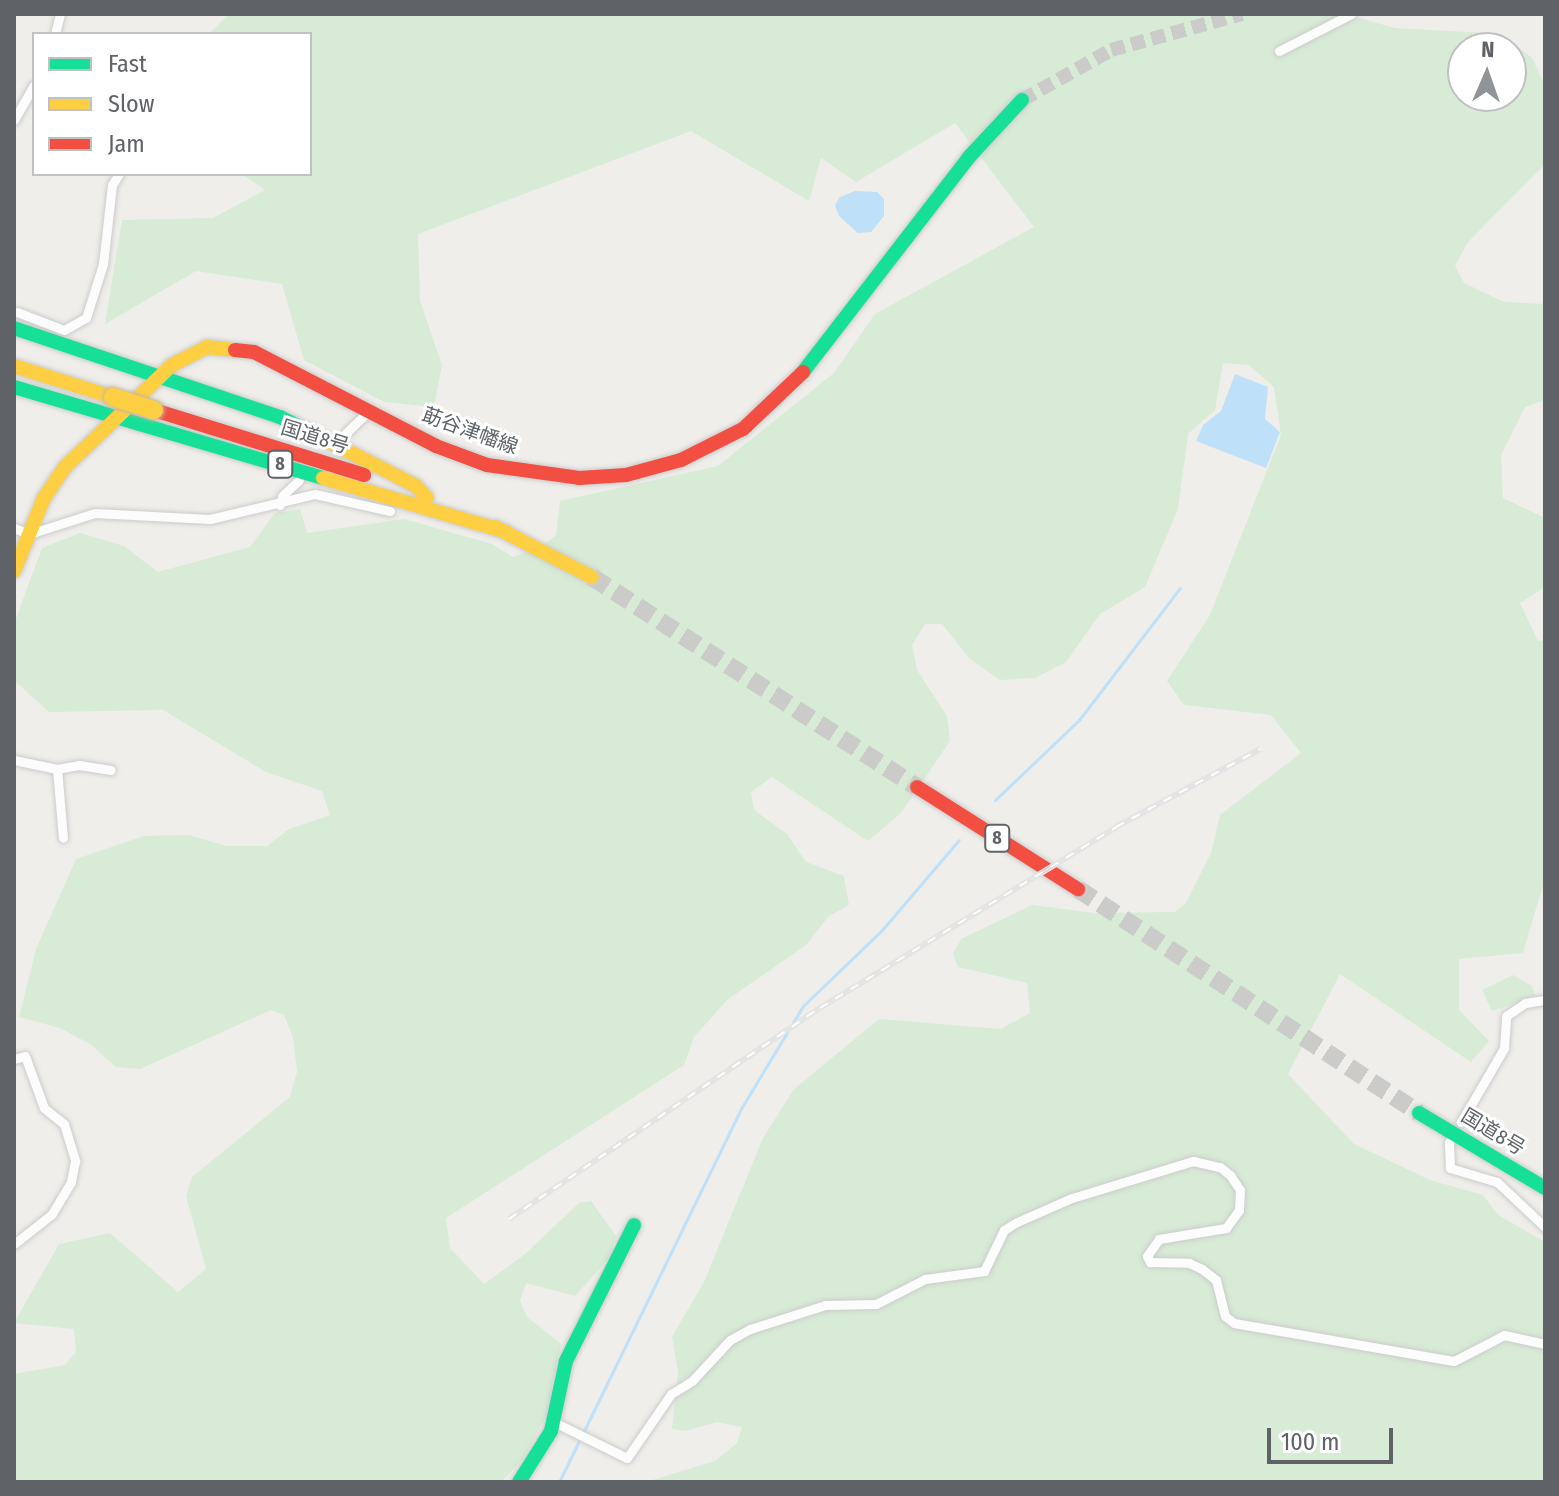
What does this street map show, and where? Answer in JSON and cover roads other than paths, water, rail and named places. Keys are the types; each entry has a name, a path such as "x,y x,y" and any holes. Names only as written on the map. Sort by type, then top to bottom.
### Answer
{"main road":[{"name":"莇谷津幡線","path":"14,571 22,531 54,481 157,378 207,347 232,346 278,362 436,446 535,476 626,475 681,460 743,429 796,381 969,157 1022,100"},
{"name":"8","path":"15,319 69,348 280,417 416,486 427,498"},
{"name":"国道8号","path":"14,366 427,498 506,532 592,577"},
{"name":"8","path":"14,387 114,420 373,489 506,532"},
{"name":"8","path":"917,787 1078,889"},
{"name":"国道8号","path":"1419,1113 1545,1188"},
{"path":"519,1482 554,1422 566,1361 634,1225"}],"street":[{"path":"1279,51 1351,14"},
{"path":"14,120 32,88"},
{"path":"15,319 64,330 86,318 103,264 112,185 118,176"},
{"path":"346,433 369,411"},
{"path":"280,505 299,480"},
{"path":"22,531 95,513 210,519 280,505 315,494 390,511"},
{"path":"14,760 57,769 79,765 111,770"},
{"path":"57,769 63,838"},
{"path":"1461,1122 1504,1048 1506,1016 1525,1003 1545,1000"},
{"path":"14,1059 25,1056 44,1108 64,1124 75,1161 71,1182 52,1214 14,1244"},
{"path":"1449,1142 1450,1168 1497,1182 1545,1227"},
{"path":"554,1422 627,1458 671,1394 692,1381 730,1340 750,1329 825,1305 876,1304 925,1279 984,1271 1004,1230 1017,1222 1072,1198 1193,1161 1220,1167 1230,1175 1240,1190 1239,1210 1226,1228 1159,1239 1147,1256 1150,1262 1189,1263 1202,1269 1216,1280 1225,1316 1234,1323 1454,1361 1504,1335 1545,1344"}],"water":[{"path":"855,191 877,192 884,199 884,216 871,232 858,233 839,216 835,205 840,197"},
{"path":"1235,374 1268,387 1265,419 1280,432 1266,468 1196,441 1203,425 1221,411"}],"waterway":[{"path":"995,800 1079,720 1180,588"},
{"path":"559,1482 742,1107 803,1006 882,930 959,840"}],"tunnel":[{"path":"1022,100 1111,50 1242,14"},
{"path":"592,577 917,787"},
{"path":"1078,889 1419,1113"}],"railway":[{"path":"509,1219 820,1008 1116,827 1260,749"}]}
